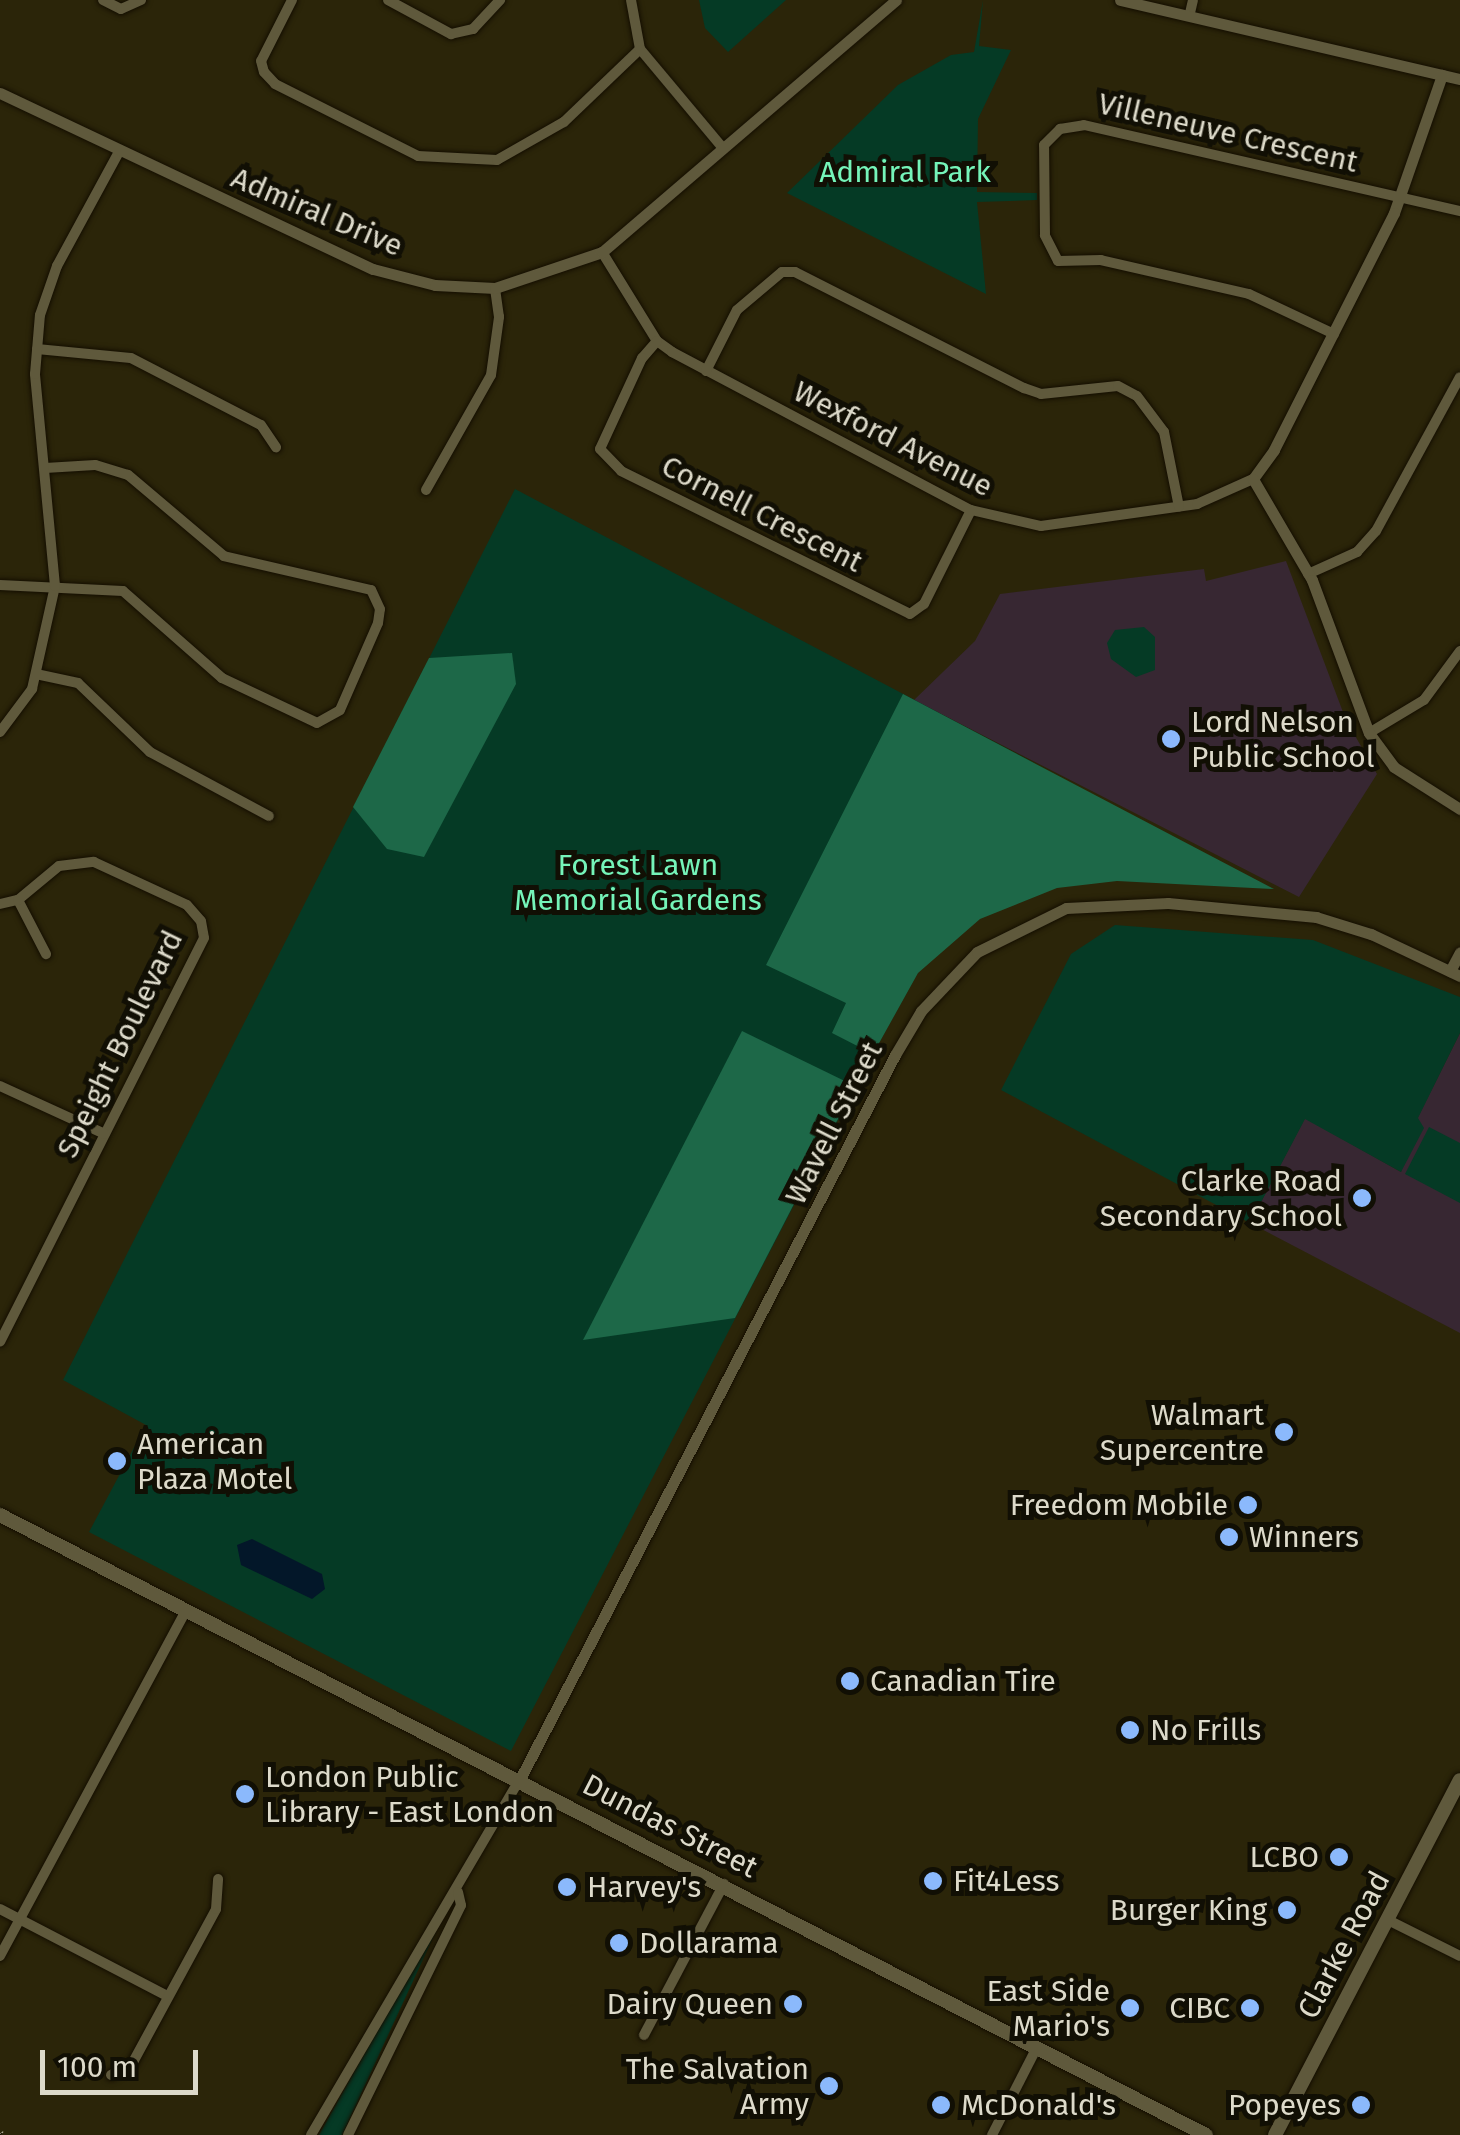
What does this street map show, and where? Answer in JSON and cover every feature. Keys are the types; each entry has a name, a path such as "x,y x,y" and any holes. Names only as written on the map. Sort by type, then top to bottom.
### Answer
{"main road":[{"name":"Dundas Street","path":"0,1515 1206,2135"},
{"name":"Clarke Road","path":"1274,2135 1460,1780"}],"street":[{"path":"103,0 121,9 141,0"},
{"path":"292,0 260,61 264,72 275,84 418,156 498,160 564,122 640,49"},
{"path":"388,0 451,34 473,30 500,0"},
{"path":"631,0 640,49 722,148"},
{"name":"Admiral Drive","path":"0,93 373,269 436,285 495,288 602,252 896,0"},
{"path":"1120,0 1192,7 1460,79"},
{"path":"1442,75 1398,197 1334,334 1253,479 1308,574 1369,733 1394,768 1460,809"},
{"name":"Villeneuve Crescent","path":"1334,334 1249,294 1101,260 1058,261 1046,234 1044,144 1060,129 1084,125 1398,197"},
{"path":"1,730 36,674 55,586 37,349 40,315 57,266 120,150"},
{"path":"1398,197 1460,211"},
{"name":"Wexford Avenue","path":"602,252 657,341 706,372 971,510 1040,526 1179,507 1230,493 1253,479"},
{"path":"706,372 737,310 782,272 794,272 1024,388 1042,394 1118,386 1137,396 1164,432 1179,507"},
{"path":"426,490 490,375 500,316 495,288"},
{"name":"Cornell Crescent","path":"657,341 642,358 600,449 621,471 910,614 924,604 971,510"},
{"path":"37,349 131,358 261,425 276,447"},
{"path":"1308,574 1357,552 1376,531 1460,377"},
{"path":"0,585 123,591 222,678 316,723 340,710 380,609 370,590 224,556 128,476 95,465 45,468"},
{"path":"1369,733 1424,700 1459,654"},
{"path":"36,674 78,683 150,752 268,816"},
{"name":"Speight Boulevard","path":"0,904 18,900 59,866 94,862 187,905 201,920 204,938 0,1341"},
{"path":"18,900 46,954"},
{"name":"Wavell Street","path":"520,1779 895,1055 921,1010 978,952 1066,908 1168,903 1316,917 1370,934 1455,974"},
{"path":"1455,974 1460,952"},
{"path":"0,1086 105,1134"},
{"path":"0,1956 185,1612"},
{"path":"348,2135 460,1905 458,1892 520,1779"},
{"path":"111,2076 132,2064 216,1909 218,1879"},
{"path":"644,2035 724,1884"},
{"path":"312,2135 447,1896 458,1892"},
{"path":"0,1909 167,1996"},
{"path":"1388,1920 1460,1956"},
{"path":"992,2135 1037,2047"}],"shaded area":[{"name":"Lord Nelson Public School","path":"1286,561 1346,720 1377,774 1299,897 914,700 975,641 1000,594 1204,569 1206,581"},
{"name":"Clarke Road Secondary School","path":"1460,1033 1460,1333 1250,1223 1305,1118 1401,1172 1417,1119"}],"green space":[{"path":"699,0 786,0 728,52 705,28"},
{"name":"Admiral Park","path":"983,0 979,46 1011,50 978,119 977,192 1037,193 1037,200 977,202 986,294 787,193 898,85 951,55 974,52"},
{"name":"Forest Lawn Memorial Gardens","path":"515,489 1034,763 865,1068 511,1751 89,1532 146,1425 63,1380"},
{"path":"1144,627 1155,637 1155,670 1136,677 1111,659 1107,643 1115,630"},
{"path":"512,653 516,684 424,857 387,849 353,807 429,658"},
{"path":"903,694 1274,889 1117,881 1057,888 980,919 918,973 873,1054 832,1033 846,1003 766,965"},
{"path":"1115,925 1313,940 1460,997 1460,1033 1418,1118 1424,1128 1401,1172 1305,1119 1250,1223 1001,1090 1071,954"},
{"path":"742,1031 855,1086 735,1318 583,1340"},
{"path":"1429,1127 1460,1143 1460,1203 1405,1174"},
{"path":"450,1901 342,2135 319,2135"}],"water":[{"path":"252,1539 322,1574 325,1589 312,1599 241,1565 237,1545"}],"place":[{"name":"Lord Nelson Public School","path":"1171,739"},
{"name":"Clarke Road Secondary School","path":"1362,1198"},
{"name":"Walmart Supercentre","path":"1284,1432"},
{"name":"American Plaza Motel","path":"117,1461"},
{"name":"Freedom Mobile","path":"1248,1505"},
{"name":"Winners","path":"1229,1537"},
{"name":"Canadian Tire","path":"850,1681"},
{"name":"No Frills","path":"1130,1730"},
{"name":"London Public Library - East London","path":"245,1794"},
{"name":"LCBO","path":"1339,1857"},
{"name":"Fit4Less","path":"933,1881"},
{"name":"Harvey's","path":"567,1887"},
{"name":"Burger King","path":"1287,1910"},
{"name":"Dollarama","path":"619,1943"},
{"name":"Dairy Queen","path":"793,2004"},
{"name":"East Side Mario's","path":"1130,2008"},
{"name":"CIBC","path":"1250,2008"},
{"name":"The Salvation Army","path":"829,2086"},
{"name":"McDonald's","path":"941,2105"},
{"name":"Popeyes","path":"1361,2105"}]}
